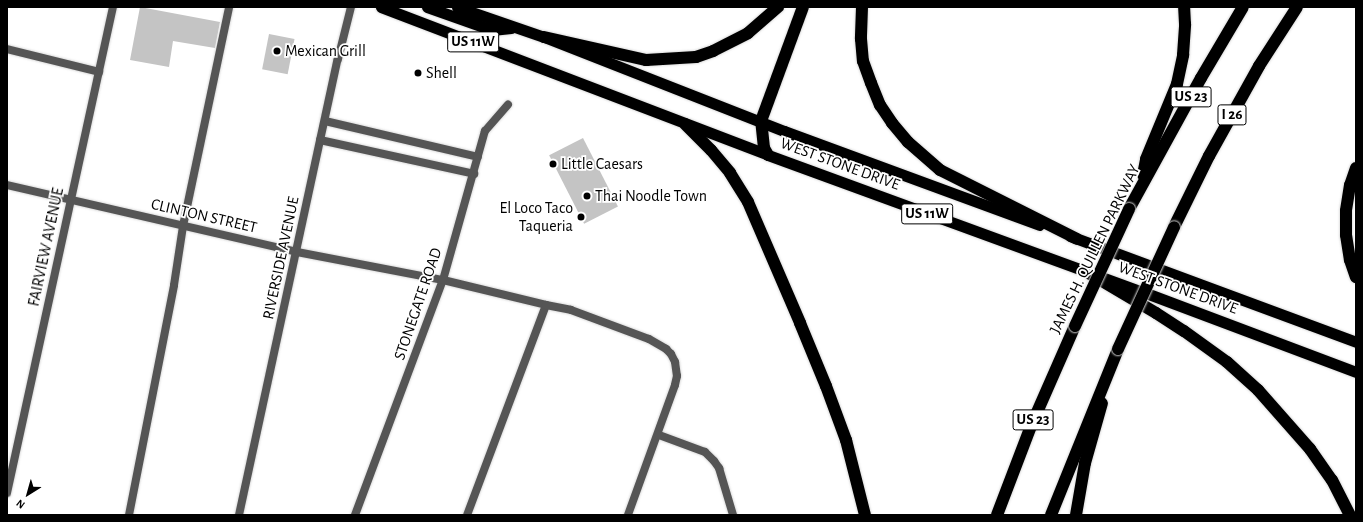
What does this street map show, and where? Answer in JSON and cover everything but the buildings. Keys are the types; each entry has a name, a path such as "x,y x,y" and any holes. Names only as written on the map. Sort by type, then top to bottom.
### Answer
{"highway":[{"name":"WEST STONE DRIVE","path":"381,7 685,124 1146,293 1356,372"},
{"path":"427,7 492,30 514,27"},
{"name":"WEST STONE DRIVE","path":"457,7 544,37 761,121 1356,342"},
{"path":"544,37 646,60 674,60 696,57 733,42 748,33 778,7"},
{"path":"768,155 764,148 761,121 804,7"},
{"path":"862,7 861,39 864,61 871,83 880,105 892,123 908,142 940,170 1077,239"},
{"path":"1140,188 1146,159 1177,84 1184,55 1184,7"},
{"name":"JAMES H. QUILLEN PARKWAY","path":"997,515 1031,426 1075,326 1140,188 1201,78 1243,7"},
{"name":"I 26","path":"1118,349 1174,227 1209,156 1259,66 1297,7"},
{"path":"685,124 711,150 730,173 748,202 826,386 846,440 865,515"},
{"path":"1356,168 1350,185 1346,211 1346,235 1350,260 1356,277"},
{"path":"1087,272 1184,331 1227,362 1258,390 1310,449 1332,480 1350,515"},
{"path":"1051,515 1118,349"},
{"path":"1076,515 1085,463 1118,349"}],"street":[{"name":"FAIRVIEW AVENUE","path":"7,493 113,7"},
{"path":"128,515 174,285 183,226 229,7"},
{"name":"RIVERSIDE AVENUE","path":"239,515 320,140 351,7"},
{"path":"7,49 99,72"},
{"name":"STONEGATE ROAD","path":"356,515 443,280 485,131 508,105"},
{"path":"325,122 478,157"},
{"path":"320,140 474,174"},
{"name":"CLINTON STREET","path":"7,185 71,198 183,226 297,252 443,280 571,310 649,339 672,354 677,376 659,435 628,515"},
{"path":"467,515 546,305"},
{"path":"659,435 699,449 714,461 719,468 733,515"}],"place":[{"name":"Mexican Grill","path":"277,51"},
{"name":"Shell","path":"418,73"},
{"name":"Little Caesars","path":"553,164"},
{"name":"Thai Noodle Town","path":"587,196"},
{"name":"El Loco Taco Taqueria","path":"581,217"}]}
